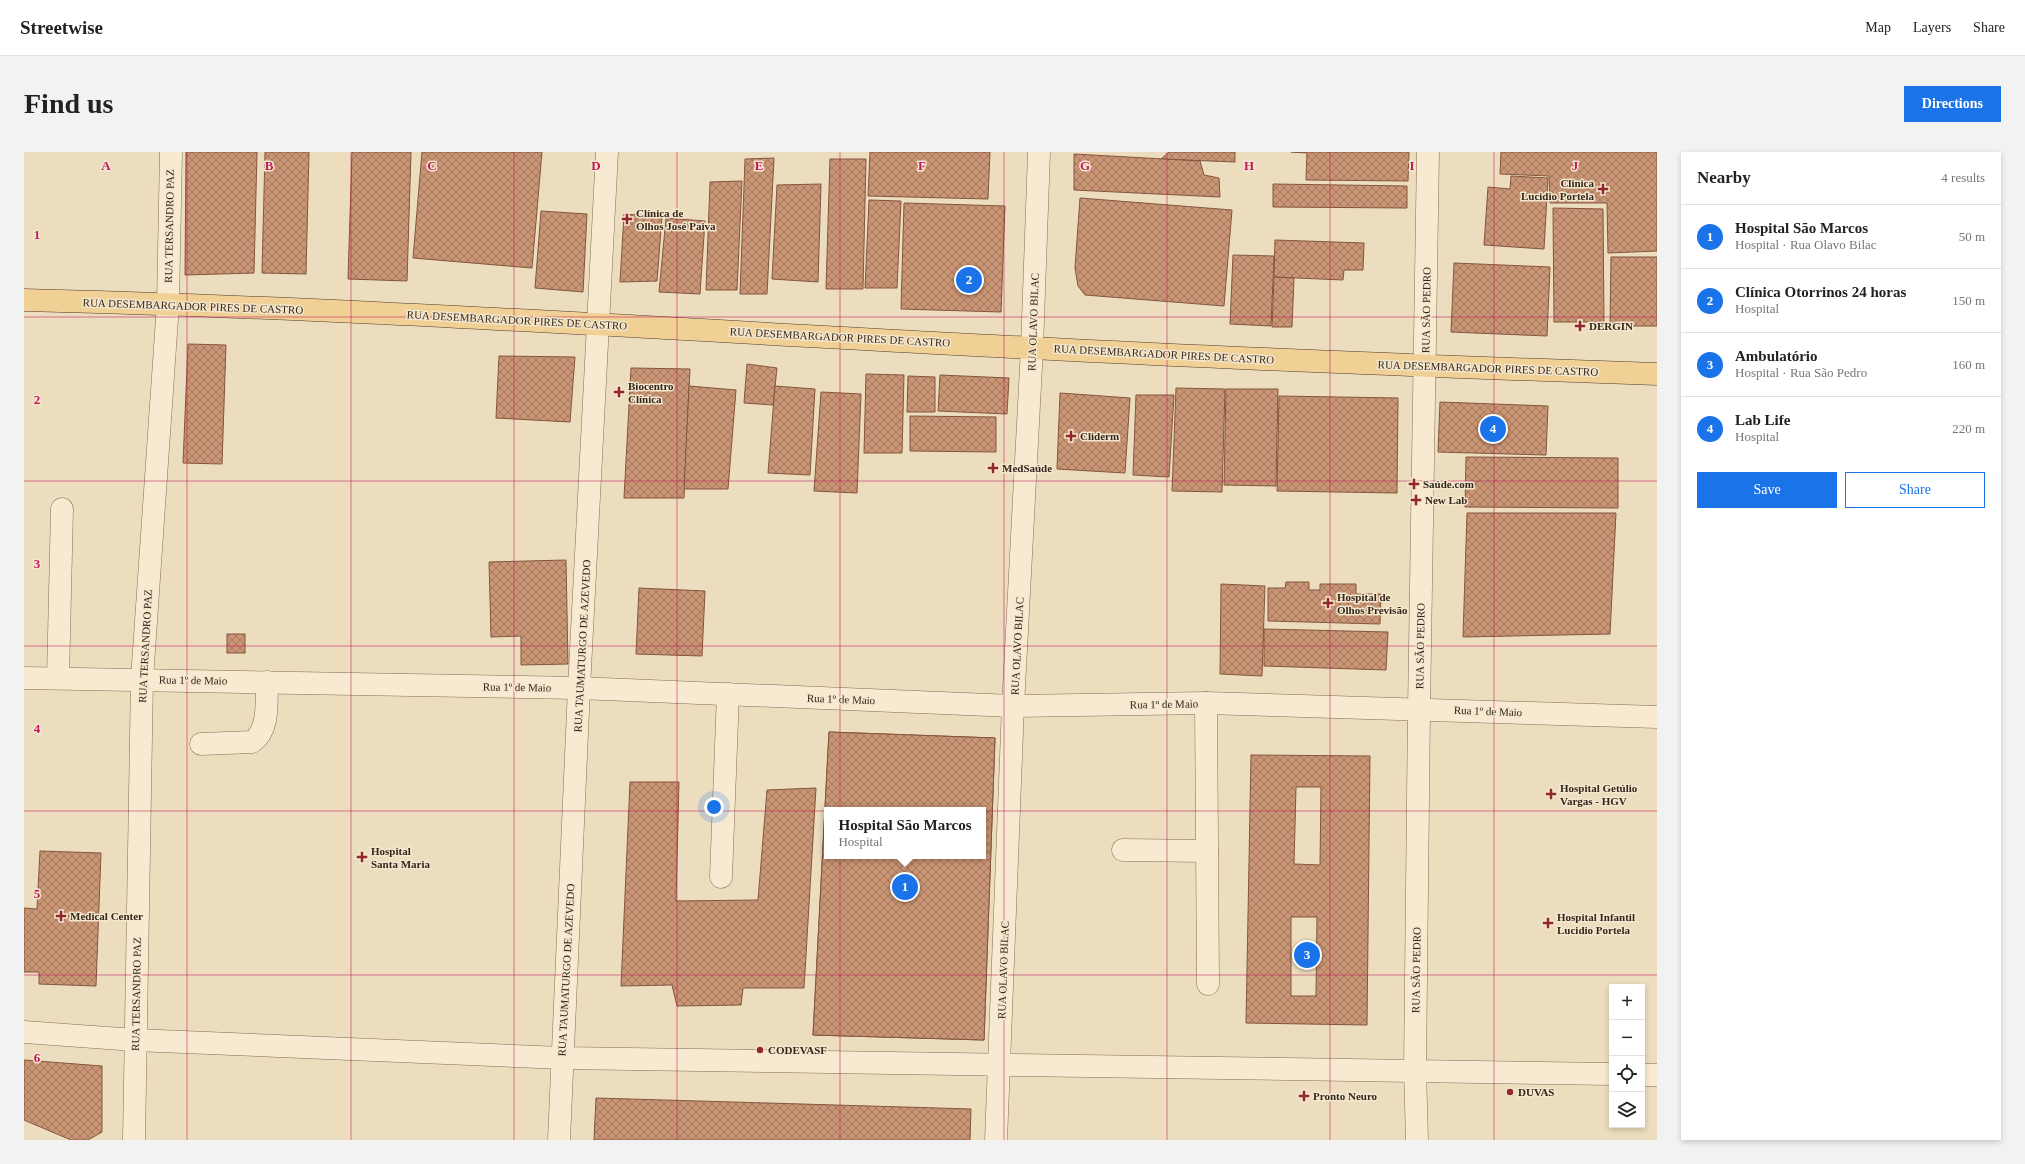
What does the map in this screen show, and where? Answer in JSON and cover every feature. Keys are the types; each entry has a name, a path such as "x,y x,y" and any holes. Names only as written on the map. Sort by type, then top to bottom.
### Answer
{"main road":[{"name":"RUA DESEMBARGADOR PIRES DE CASTRO","path":"24,300 168,304 599,324 1032,348 1425,366 1657,374"}],"street":[{"name":"RUA TERSANDRO PAZ","path":"134,1140 142,679 168,304 171,152"},
{"name":"RUA TAUMATURGO DE AZEVEDO","path":"559,1140 579,688 607,152"},
{"name":"RUA OLAVO BILAC","path":"996,1140 1013,706 1032,348 1039,152"},
{"name":"RUA SÃO PEDRO","path":"1417,1140 1415,1070 1419,709 1428,152"},
{"path":"58,678 62,509"},
{"name":"Rua 1º de Maio","path":"24,678 579,688 1013,706 1206,703 1657,717"},
{"path":"201,744 252,742 258,738 264,727 267,682"},
{"path":"721,877 728,694"},
{"path":"1206,703 1208,984"},
{"path":"1123,850 1207,851"},
{"path":"24,1032 135,1040 562,1058 1000,1066 1415,1070 1609,1074"},
{"path":"1645,1075 1657,1075"}],"building":[{"path":"186,152 257,152 254,273 185,275"},
{"path":"265,152 309,152 306,274 262,273"},
{"path":"352,152 411,152 407,281 348,279"},
{"path":"422,152 542,152 532,268 413,258"},
{"path":"870,152 990,152 988,199 868,196"},
{"path":"1169,152 1235,152 1235,162 1161,159"},
{"path":"1291,152 1409,152 1408,181 1306,180 1307,153"},
{"name":"Clinica Lucidio Portela","path":"1501,152 1657,152 1657,251 1608,253 1607,203 1550,203 1549,176 1500,174"},
{"path":"1074,154 1200,161 1204,175 1219,178 1220,197 1074,190"},
{"path":"774,158 767,294 740,294 745,159"},
{"path":"830,159 866,159 863,289 826,289"},
{"path":"1511,176 1548,178 1544,249 1484,245 1488,187 1510,189"},
{"path":"742,181 737,290 706,290 710,182"},
{"path":"821,184 818,282 772,279 777,185"},
{"path":"1273,184 1407,186 1407,208 1273,207"},
{"path":"1080,198 1232,210 1224,306 1085,295 1078,286 1075,268"},
{"path":"869,200 901,201 897,288 865,288"},
{"path":"904,203 1005,206 1001,312 901,309"},
{"path":"1553,208 1603,209 1604,322 1554,322"},
{"path":"541,211 587,214 583,292 535,288"},
{"path":"624,214 662,217 657,281 620,282"},
{"path":"666,218 705,221 700,294 659,292"},
{"path":"1275,240 1364,243 1363,270 1344,270 1343,280 1274,277"},
{"path":"1233,255 1274,256 1271,326 1230,324"},
{"path":"1611,257 1657,257 1657,326 1610,326"},
{"path":"1454,263 1550,267 1547,336 1451,332"},
{"path":"1274,277 1294,278 1292,327 1272,327"},
{"path":"188,344 226,345 222,464 183,463"},
{"path":"499,356 575,357 570,422 496,418"},
{"path":"747,364 777,368 773,405 744,403"},
{"path":"631,368 690,369 684,498 624,498"},
{"path":"866,374 904,375 902,453 864,453"},
{"path":"940,375 1009,378 1007,414 938,411"},
{"path":"908,376 935,377 935,412 907,412"},
{"path":"689,386 736,390 728,489 684,489"},
{"path":"775,386 815,389 810,475 768,473"},
{"path":"1176,388 1225,389 1222,492 1172,491"},
{"path":"1226,389 1278,389 1276,486 1224,485"},
{"path":"821,392 861,394 857,493 814,491"},
{"path":"1060,393 1130,398 1125,473 1057,469"},
{"path":"1136,395 1174,395 1169,477 1133,475"},
{"path":"1279,396 1398,398 1397,493 1277,491"},
{"path":"1440,402 1548,406 1546,455 1438,452"},
{"path":"910,416 996,417 996,452 910,451"},
{"path":"1466,457 1618,458 1618,508 1465,507"},
{"path":"1467,513 1616,513 1610,634 1463,637"},
{"path":"566,560 568,664 521,665 521,636 491,637 489,562"},
{"name":"Hospital de Olhos Previsão","path":"1286,582 1309,582 1309,590 1320,590 1320,584 1356,584 1356,594 1381,594 1380,624 1268,621 1268,588 1285,588"},
{"path":"1221,584 1265,586 1262,676 1220,674"},
{"path":"639,588 705,591 702,656 636,654"},
{"path":"1264,629 1388,632 1386,670 1264,666"},
{"path":"227,634 245,634 245,653 227,653"},
{"path":"829,732 995,738 984,1040 813,1035 824,827 824,859 986,859 986,807 825,807"},
{"path":"829,732 995,738 984,1040 813,1035 824,827 824,859 986,859 986,807 825,807"},
{"path":"1251,755 1370,756 1367,1025 1246,1023","holes":["1296,787 1321,787 1320,865 1294,864","1291,917 1317,917 1316,996 1291,996"]},
{"path":"630,782 679,782 676,901 758,900 767,790 816,788 804,988 743,988 741,1005 677,1006 672,985 621,986"},
{"name":"Medical Center","path":"40,851 101,853 96,986 39,984 39,972 24,972 24,908 37,909"},
{"path":"24,1060 102,1066 102,1132 88,1140 71,1140 24,1120"},
{"path":"596,1098 971,1109 970,1140 594,1140"}],"place":[{"name":"Clinica Lucidio Portela","path":"1603,189"},
{"name":"Clínica de Olhos José Paiva","path":"627,219"},
{"name":"Clínica Otorrinos 24 horas","path":"969,280"},
{"name":"DERGIN","path":"1580,326"},
{"name":"Biocentro Clínica","path":"619,392"},
{"name":"Lab Life","path":"1493,429"},
{"name":"Cliderm","path":"1071,436"},
{"name":"MedSaúde","path":"993,468"},
{"name":"Saúde.com","path":"1414,484"},
{"name":"New Lab","path":"1416,500"},
{"name":"Hospital de Olhos Previsão","path":"1328,603"},
{"name":"Hospital Getúlio Vargas - HGV","path":"1551,794"},
{"name":"Hospital Santa Maria","path":"362,857"},
{"name":"Hospital São Marcos","path":"905,887"},
{"name":"Medical Center","path":"61,916"},
{"name":"Hospital Infantil Lucidio Portela","path":"1548,923"},
{"name":"Ambulatório","path":"1307,955"},
{"name":"CODEVASF","path":"760,1050"},
{"name":"DUVAS","path":"1510,1092"},
{"name":"Pronto Neuro","path":"1304,1096"}]}
